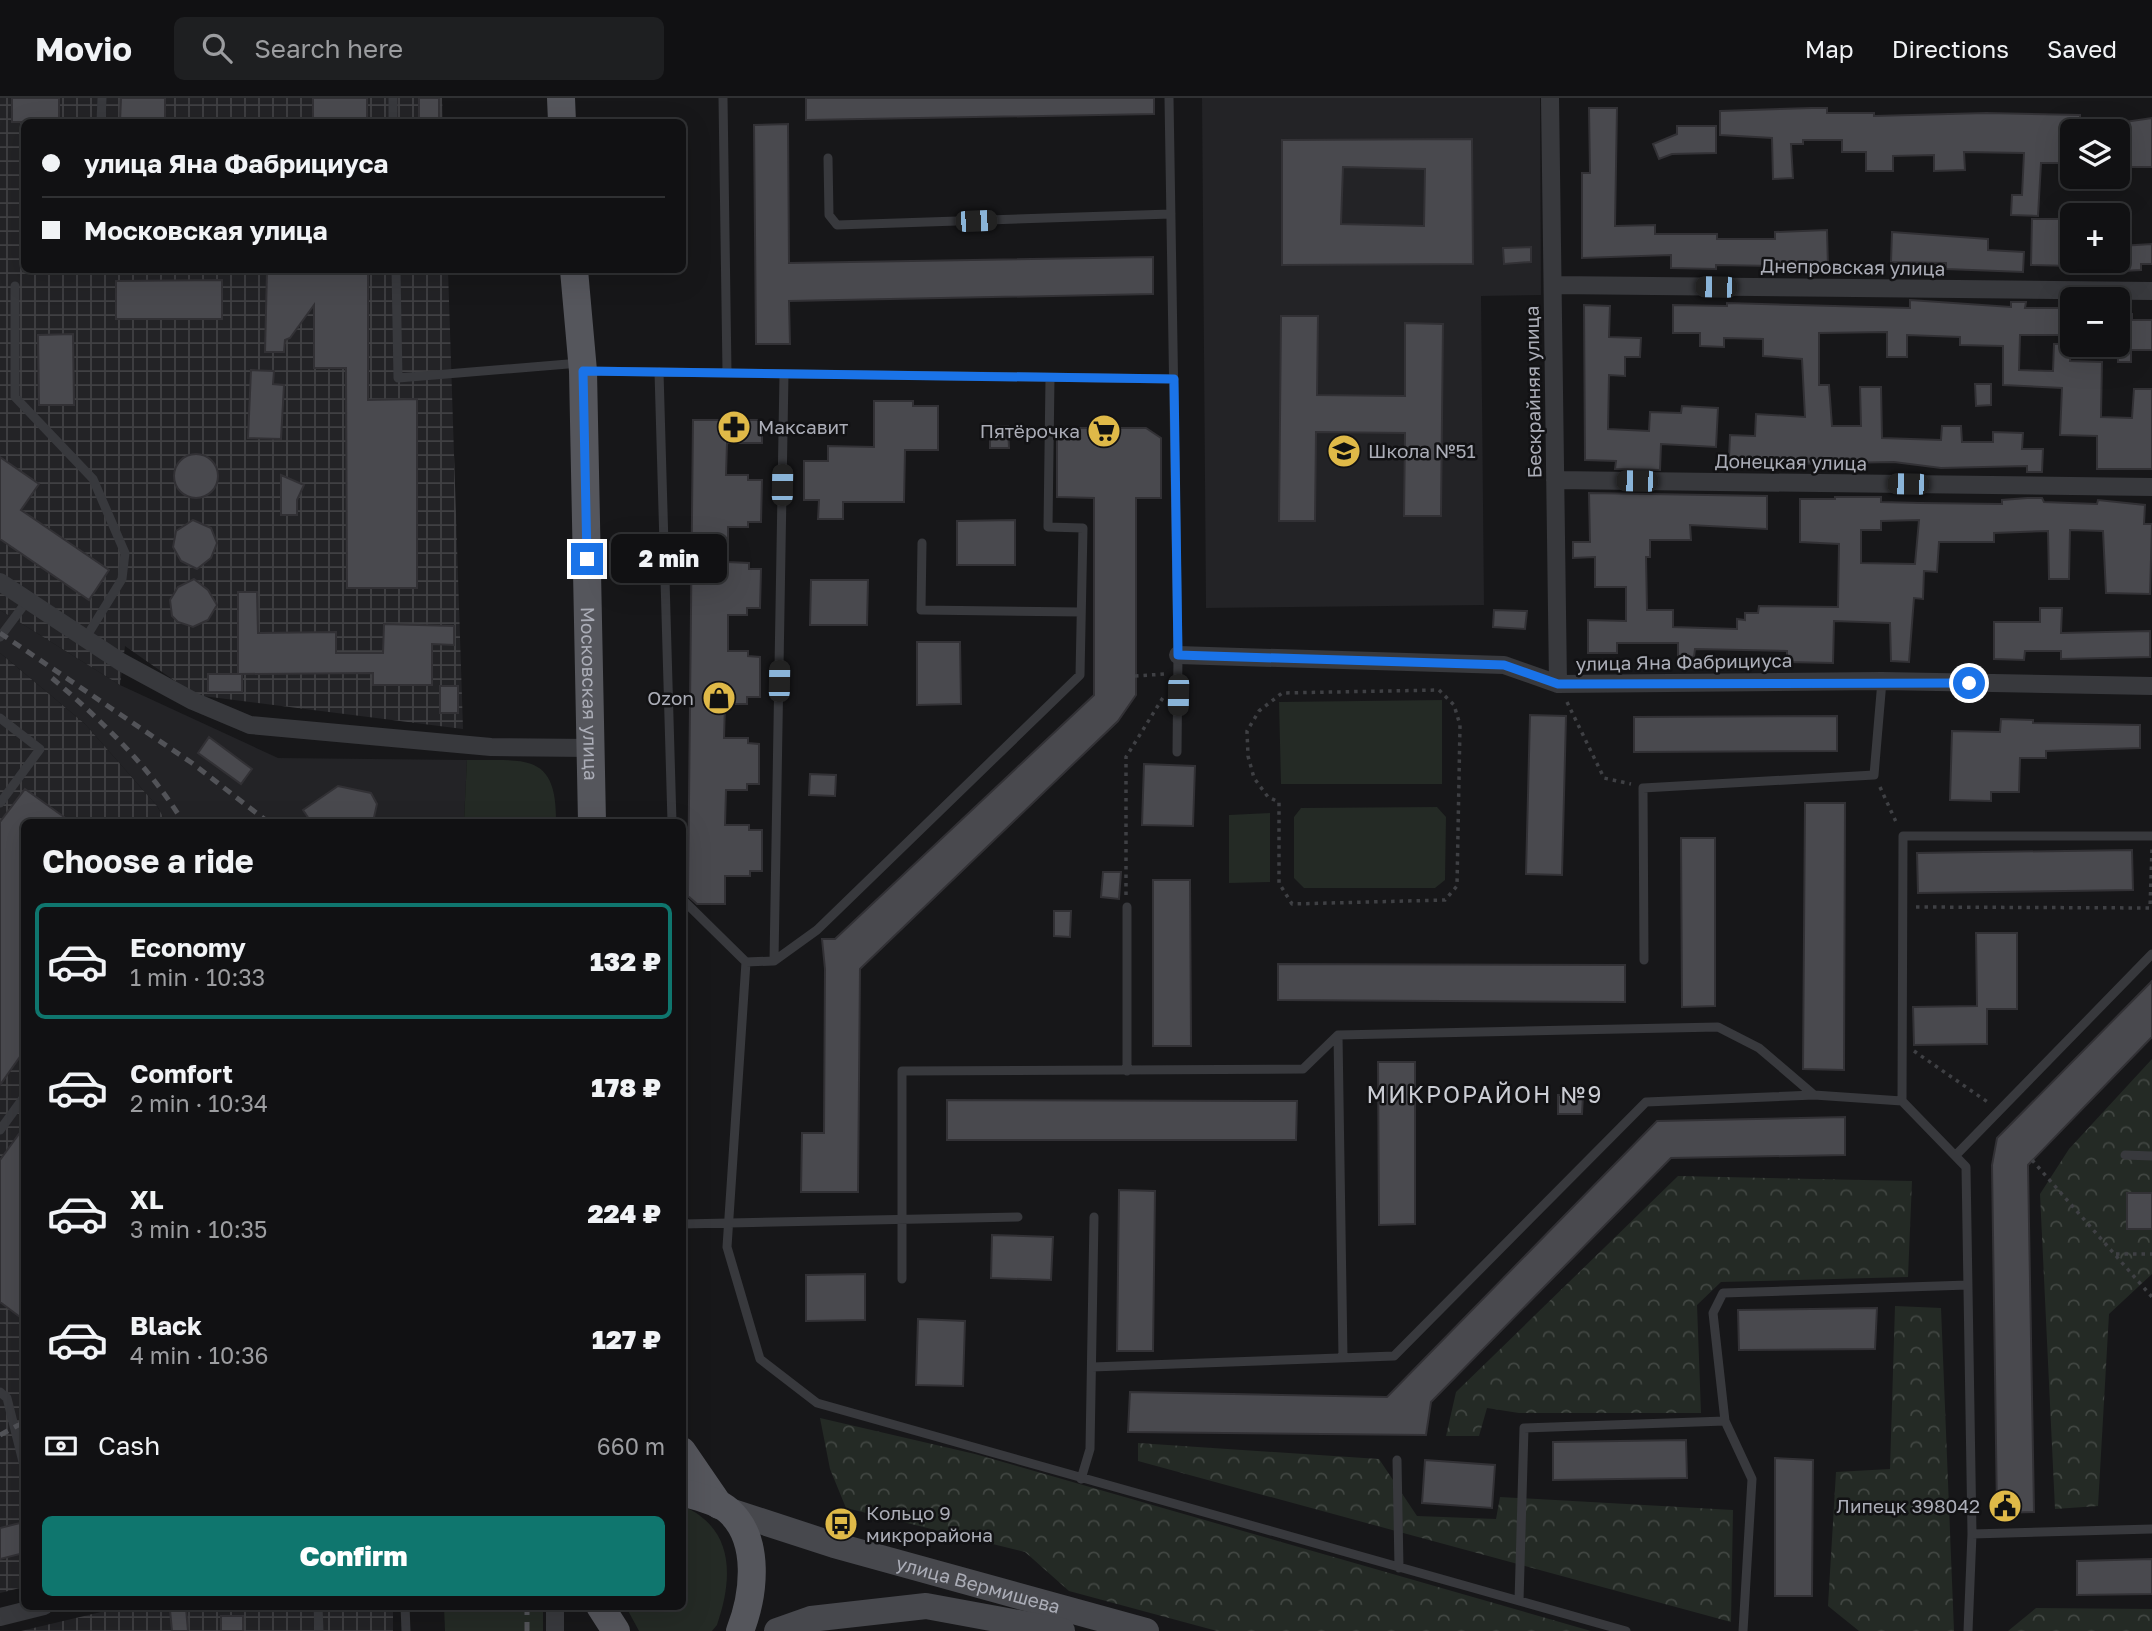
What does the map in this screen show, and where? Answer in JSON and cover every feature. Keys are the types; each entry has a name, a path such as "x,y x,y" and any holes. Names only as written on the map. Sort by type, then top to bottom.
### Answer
{"main road":[{"path":"561,98 562,119"},
{"name":"Московская улица","path":"574,273 582,367 592,819"},
{"path":"686,1456 747,1542 753,1584 740,1631"},
{"path":"686,1494 724,1508"},
{"name":"улица Вермишева","path":"724,1508 834,1545 1146,1631"},
{"name":"улица Вермишева","path":"777,1631 811,1619 926,1606 1062,1631"},
{"path":"594,1610 594,1631"},
{"path":"603,1610 616,1631"}],"street":[{"name":"Бескрайняя улица","path":"1550,98 1558,684"},
{"name":"Днепровская улица","path":"1553,285 2152,291"},
{"name":"Донецкая улица","path":"1555,480 2152,486"},
{"path":"0,582 121,662 193,701 250,725 491,747 591,748"},
{"name":"улица Яна Фабрициуса","path":"1178,664 1504,665 1558,684 1882,681 2152,686"},
{"path":"0,1617 28,1610"},
{"path":"555,1610 555,1631"}],"lane":[{"path":"101,119 102,98"},
{"path":"393,98 393,119"},
{"path":"723,98 727,372"},
{"path":"1170,98 1177,752"},
{"path":"828,158 829,215 837,225 1171,214"},
{"path":"396,273 398,377 582,367 659,372 1174,379"},
{"path":"15,286 15,397 93,479 125,553 122,579 85,639"},
{"path":"659,372 672,819"},
{"path":"774,961 784,374"},
{"path":"686,903 746,962 774,961 817,930 1080,675 1083,528 1048,527 1050,377"},
{"path":"922,543 921,610 1081,612"},
{"path":"0,637 27,601"},
{"path":"1644,960 1643,788 1874,775 1882,681"},
{"path":"0,718 40,748 0,803"},
{"path":"1902,1101 1900,1042 1903,836 2152,836"},
{"path":"1126,907 1126,1071"},
{"path":"1956,1155 2152,954"},
{"path":"746,962 727,1247 760,1359 817,1403 1626,1631"},
{"path":"902,1279 902,1071 1303,1069 1338,1035 1718,1027 1759,1048 1814,1095"},
{"path":"1338,1035 1343,1357"},
{"path":"1092,1367 1394,1356 1646,1102 1814,1095 1902,1101 1966,1167 1972,1534 1968,1631"},
{"path":"0,1129 21,1101"},
{"path":"2125,1155 2152,1156"},
{"path":"686,1224 1018,1217"},
{"path":"1081,1479 1090,1449 1094,1217"},
{"path":"1744,1631 1752,1479 1725,1421 1713,1313 1723,1293 1968,1285"},
{"path":"0,1392 6,1398 21,1455"},
{"path":"1519,1601 1524,1428 1725,1421"},
{"path":"1397,1460 1399,1568"},
{"path":"1972,1534 2152,1529"},
{"path":"318,1610 319,1631"},
{"path":"405,1610 406,1631"}],"path":[{"path":"1135,676 1178,664"},
{"path":"1126,907 1126,757 1178,664"},
{"path":"1558,684 1604,778 1643,788"},
{"path":"1438,690 1454,705 1460,725 1457,886 1445,900 1292,904 1279,883 1279,802 1268,797 1254,778 1248,756 1247,731 1259,711 1282,692 1438,690"},
{"path":"1874,775 1903,836"},
{"path":"1903,907 2150,908 2152,836"},
{"path":"1900,1042 1999,1110"},
{"path":"2032,1160 2152,1297"},
{"path":"2115,1254 2152,1254"}],"shaded area":[{"path":"0,98 442,98 443,119 21,119 21,273 448,273 463,729 195,695 125,646 120,685 0,610"},
{"name":"Школа №51","path":"1202,98 1540,98 1541,295 1481,296 1484,605 1206,608"},
{"path":"0,610 120,685 278,758 467,760 464,819 164,819 157,806 85,724 0,653"},
{"path":"0,653 85,724 157,806 164,819 21,819 21,1588 0,1593"},
{"path":"109,1610 393,1610 393,1631 21,1631"}],"green space":[{"path":"1442,700 1442,784 1281,784 1279,702"},
{"path":"467,760 520,761 543,771 551,782 556,819 464,819"},
{"path":"1437,807 1446,817 1445,880 1435,888 1304,888 1294,878 1294,817 1301,808"},
{"path":"1270,813 1270,882 1229,883 1229,815"},
{"path":"2152,1059 2152,1274 2109,1314 2098,1506 2055,1509 2040,1194 2069,1149"},
{"path":"1678,1176 1912,1181 1908,1277 1721,1282 1697,1305 1701,1413 1519,1413 1487,1408 1479,1436 1446,1436 1456,1392"},
{"path":"1895,1306 1941,1308 1954,1631 1859,1631 1828,1606 1836,1472 1890,1469"},
{"path":"820,1418 975,1454 1591,1631 1217,1631 1069,1591 1025,1552 846,1508 830,1469"},
{"path":"1138,1443 1379,1459 1417,1516 1496,1519 1500,1497 1733,1510 1731,1622 1138,1461"},
{"path":"686,1508 712,1528 721,1541 726,1556 726,1590 717,1625 712,1631 639,1631 628,1610 686,1610"},
{"path":"2036,1608 2152,1609 2152,1631 2008,1631"},
{"path":"444,1610 543,1610 543,1631 445,1631"}],"building":[{"path":"12,98 59,98 59,119 21,119 21,122 12,122"},
{"path":"121,98 165,98 165,119 120,119"},
{"path":"313,98 367,98 367,119 313,119"},
{"path":"419,98 439,98 439,119 419,119"},
{"path":"806,98 1154,98 1154,114 806,120"},
{"path":"1589,108 1617,108 1615,226 1655,225 1655,234 1717,234 1717,239 1775,239 1775,232 1827,230 1828,268 1776,269 1776,266 1716,265 1716,269 1671,268 1671,255 1582,258 1582,173 1590,173"},
{"path":"1827,108 1827,113 1874,113 1874,116 1986,113 2080,115 2080,119 2060,119 2060,163 2041,163 2038,216 2011,215 2012,195 2022,195 2024,153 1964,152 1965,170 1934,171 1934,155 1893,156 1893,171 1866,171 1866,152 1842,152 1842,140 1803,140 1803,144 1791,144 1793,178 1773,179 1772,138 1720,135 1720,111"},
{"path":"2152,118 2152,167 2130,167 2130,121"},
{"path":"788,124 789,263 1153,257 1153,294 789,301 790,344 756,344 754,125"},
{"path":"1677,126 1716,126 1716,153 1672,154 1659,159 1653,144 1677,134"},
{"path":"1472,139 1473,264 1282,265 1282,140","holes":["1343,167 1425,169 1424,226 1341,224"]},
{"path":"2032,219 2060,219 2060,266 2031,265"},
{"path":"1892,232 1988,239 1988,250 2024,252 2023,272 1946,269 1946,263 1891,262"},
{"path":"2152,244 2152,264 2141,264 2141,270 2130,271 2130,245"},
{"path":"1531,247 1531,262 1504,264 1503,248"},
{"path":"267,273 368,273 368,400 417,399 417,588 347,588 346,368 314,368 314,305 290,338 285,340 284,352 265,352"},
{"path":"222,280 222,319 116,319 116,281"},
{"path":"1910,300 2011,307 2011,302 2026,302 2025,308 2060,308 2060,335 2020,335 2019,370 2053,371 2054,344 2060,344 2060,357 2070,357 2070,361 2102,362 2101,417 2132,418 2134,389 2152,389 2152,469 2097,469 2097,436 2060,435 2062,388 2003,385 2003,346 1960,345 1960,337 1907,335 1907,357 1887,357 1887,332 1819,333 1819,385 1829,385 1832,426 1861,426 1860,387 1881,387 1882,438 1941,440 1942,426 1961,426 1962,442 1993,442 1993,432 2023,433 2022,449 2043,449 2042,472 2027,472 2027,466 1941,468 1894,462 1786,464 1786,460 1729,458 1730,435 1755,436 1756,414 1805,417 1802,359 1763,356 1763,339 1724,338 1724,347 1700,346 1700,333 1673,333 1673,305 1727,306 1727,303 1910,308"},
{"path":"1584,305 1610,306 1609,337 1641,338 1640,357 1625,357 1625,376 1609,375 1608,429 1649,431 1650,412 1681,413 1682,406 1718,408 1716,447 1661,444 1660,470 1615,469 1616,461 1585,460"},
{"path":"2130,314 2132,320 2152,320 2152,350 2131,350 2131,362 2118,362 2118,357 2130,357"},
{"path":"1281,316 1318,316 1317,395 1405,396 1405,323 1443,324 1441,516 1404,516 1405,433 1316,432 1315,521 1279,521"},
{"path":"73,334 74,405 39,405 38,335"},
{"path":"251,370 274,371 273,384 284,385 281,439 248,438"},
{"path":"1975,384 1991,384 1991,405 1976,406"},
{"path":"874,401 913,401 913,406 938,406 938,450 905,450 904,502 843,502 843,519 818,519 819,500 804,500 804,461 828,461 828,446 874,447"},
{"path":"693,420 762,420 762,443 727,443 726,475 748,475 748,480 762,480 761,522 748,522 748,527 728,527 728,562 749,563 749,569 761,569 760,608 747,608 747,615 728,615 728,651 748,651 748,656 760,657 760,697 747,697 747,704 725,704 724,738 748,738 748,743 759,744 759,784 747,784 747,790 726,790 725,825 749,825 749,830 762,830 762,871 750,871 750,876 725,876 725,904 697,904 688,896"},
{"path":"1008,426 1009,448 990,448 990,427"},
{"path":"1057,428 1146,428 1161,438 1161,498 1136,498 1136,695 1118,721 860,969 858,1192 801,1192 802,1133 824,1133 825,969 822,939 835,939 1094,695 1094,498 1057,497"},
{"path":"196,454 212,460 218,476 212,492 196,498 180,492 174,476 180,460"},
{"path":"0,457 39,484 21,510 109,570 89,600 0,539"},
{"path":"281,475 304,485 297,500 297,515 281,515"},
{"path":"1589,493 1767,496 1767,529 1690,525 1691,540 1650,540 1650,557 1646,557 1647,610 1673,610 1673,627 1737,629 1737,619 1745,620 1745,613 1758,613 1759,606 1838,607 1839,544 1800,542 1800,499 1881,497 1881,502 2002,504 2002,500 2027,498 2042,498 2044,502 2097,504 2098,500 2145,505 2144,524 2152,524 2150,594 2106,593 2103,531 2070,530 2069,579 2049,579 2048,531 1994,533 1994,542 1939,542 1937,572 1924,571 1923,599 1914,598 1909,662 1891,661 1890,623 1834,621 1833,663 1787,662 1787,651 1695,649 1694,657 1678,656 1678,643 1617,643 1617,653 1588,653 1588,620 1626,621 1626,587 1595,587 1595,557 1573,558 1573,542 1590,542","holes":["1919,520 1915,564 1861,563 1861,530 1881,530 1881,521"]},
{"path":"193,520 211,528 217,543 211,558 197,569 181,561 173,547 176,531"},
{"path":"1015,520 1015,565 957,565 957,521"},
{"path":"194,579 208,590 217,605 208,620 193,627 178,622 172,616 170,600 178,587"},
{"path":"811,580 868,580 867,625 810,625"},
{"path":"238,592 257,592 258,633 336,632 336,653 383,653 384,624 454,626 454,645 432,644 432,685 373,685 373,673 238,674"},
{"path":"2040,608 2062,608 2061,633 2150,631 2150,657 2061,659 2061,651 2025,651 2024,660 1994,659 1994,622 2040,622"},
{"path":"1494,610 1527,611 1525,629 1493,627"},
{"path":"917,642 960,642 961,704 917,705"},
{"path":"208,674 242,674 242,692 208,692"},
{"path":"440,686 458,686 458,713 440,713"},
{"path":"1530,715 1566,716 1562,875 1526,874"},
{"path":"1837,716 1837,751 1634,752 1634,717"},
{"path":"2001,719 2033,720 2033,723 2140,725 2140,748 2046,751 2046,758 2020,758 2019,792 1991,792 1991,801 1950,800 1952,731 2000,732"},
{"path":"209,737 252,769 241,784 198,753"},
{"path":"1144,764 1195,766 1193,826 1142,825"},
{"path":"810,774 836,775 835,796 809,795"},
{"path":"338,786 371,793 377,804 374,819 309,819 303,810"},
{"path":"25,789 67,819 21,819 21,1055 0,1085 0,822"},
{"path":"1805,803 1845,803 1844,1070 1803,1069"},
{"path":"1681,838 1715,838 1715,1006 1682,1007"},
{"path":"2132,850 2133,890 1918,893 1917,853"},
{"path":"1103,872 1121,872 1119,899 1101,897"},
{"path":"1153,880 1190,880 1191,1046 1153,1046"},
{"path":"1054,911 1071,911 1070,937 1054,936"},
{"path":"1976,933 2017,933 2017,1009 1987,1009 1987,1044 1914,1045 1913,1007 1977,1006"},
{"path":"1278,964 1625,965 1625,1002 1278,1000"},
{"path":"2152,981 2152,1037 2028,1165 2034,1512 1997,1513 1992,1165 1997,1138"},
{"path":"1378,1062 1415,1062 1415,1224 1379,1225"},
{"path":"1558,1095 1583,1095 1582,1114 1558,1114"},
{"path":"947,1100 1297,1101 1296,1140 947,1140"},
{"path":"1845,1117 1845,1155 1671,1158 1431,1402 1426,1435 1128,1432 1130,1392 1387,1397 1657,1121"},
{"path":"21,1131 21,1318 0,1302 0,1160"},
{"path":"1119,1190 1155,1191 1153,1351 1117,1351"},
{"path":"2127,1193 2152,1193 2152,1229 2127,1229"},
{"path":"992,1235 1053,1237 1051,1280 991,1278"},
{"path":"865,1274 865,1320 806,1321 806,1275"},
{"path":"1877,1308 1875,1349 1739,1350 1738,1310"},
{"path":"918,1319 965,1321 963,1386 916,1385"},
{"path":"1686,1440 1687,1478 1553,1480 1553,1442"},
{"path":"1775,1458 1813,1460 1812,1596 1775,1596"},
{"path":"1425,1460 1495,1465 1492,1508 1422,1503"},
{"path":"21,1523 21,1554 0,1559 0,1528"},
{"path":"2152,1559 2152,1594 2077,1595 2077,1561"},
{"path":"170,1610 186,1610 188,1631 172,1631"},
{"path":"221,1616 243,1616 243,1631 221,1631"}],"railway":[{"path":"0,633 192,763 264,819"},
{"path":"52,678 124,745 170,801 181,819"},
{"path":"0,1435 21,1424"},
{"path":"527,1610 527,1631"}],"place":[{"name":"Максавит","path":"734,427"},
{"name":"Пятёрочка","path":"1104,431"},
{"name":"Школа №51","path":"1344,451"},
{"name":"Ozon","path":"719,698"},
{"name":"Липецк 398042","path":"2005,1506"},
{"name":"Кольцо 9 микрорайона","path":"841,1524"}],"district":[{"name":"МИКРОРАЙОН №9","path":"1485,1095"}],"route":[{"path":"587,559 583,371 1174,379 1178,655 1283,661 1504,665 1558,684 1882,681 1969,683"}]}
